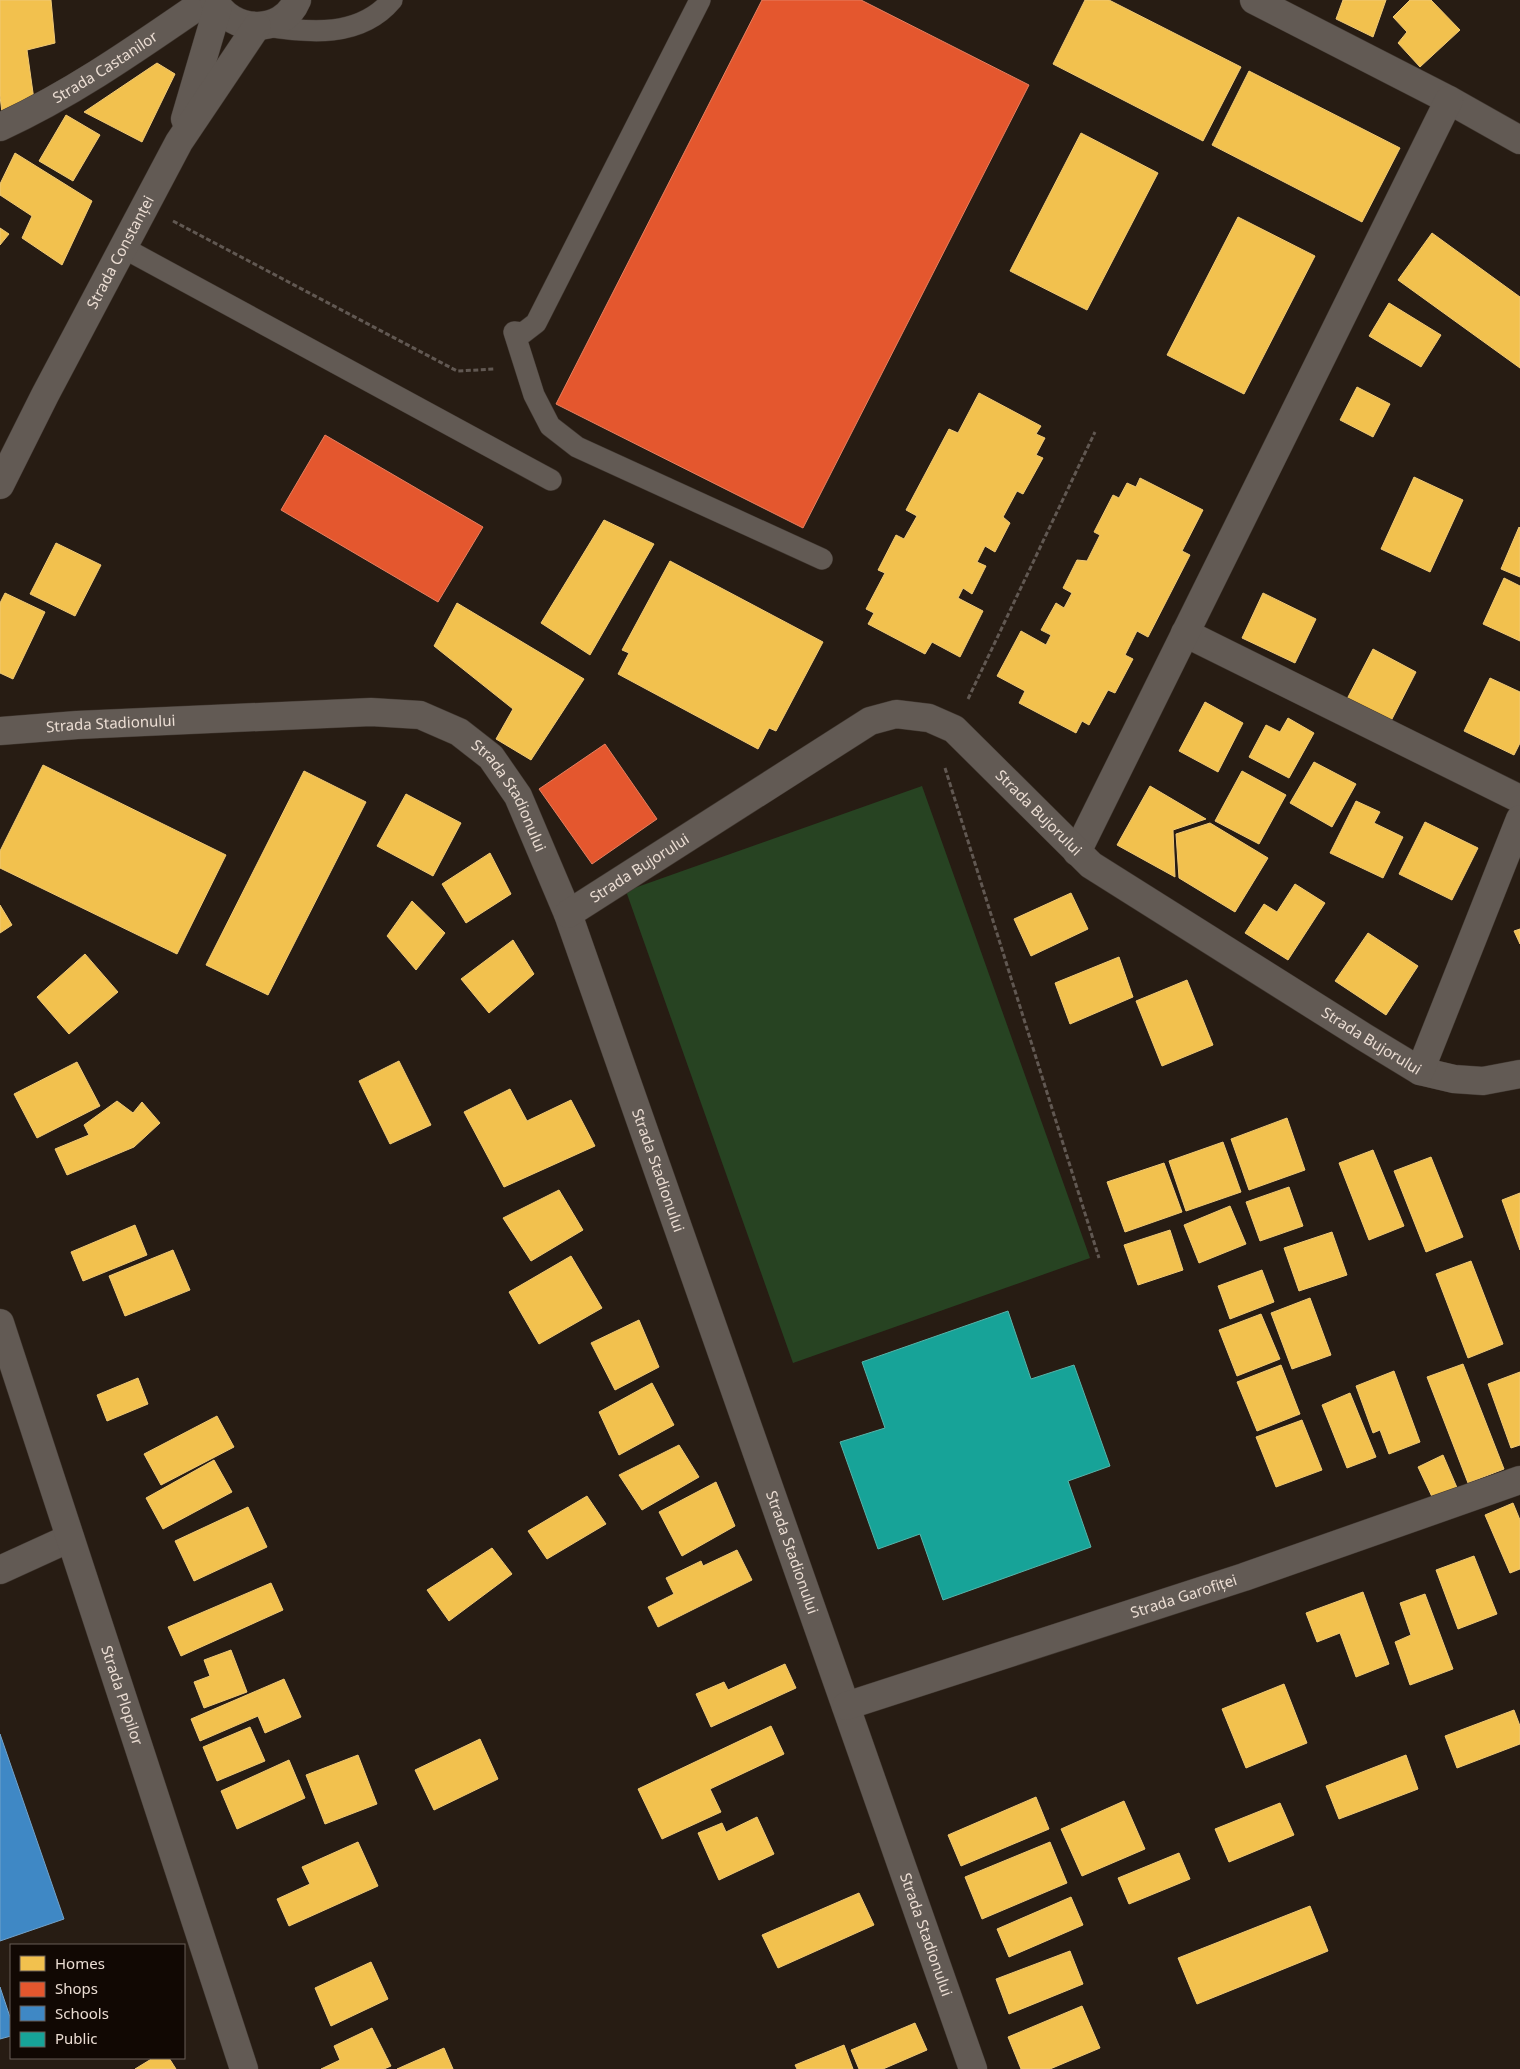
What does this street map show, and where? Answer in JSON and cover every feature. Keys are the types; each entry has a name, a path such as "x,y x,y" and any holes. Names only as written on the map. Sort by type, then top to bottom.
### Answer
{"street":[{"path":"213,2 226,16 236,22 246,26 261,26 277,22 287,15 297,0"},
{"path":"179,142 213,2"},
{"name":"Strada Castanilor","path":"0,127 51,102 213,2"},
{"path":"1271,4 1520,140"},
{"name":"Strada Constanței","path":"0,485 122,247 179,142 261,26"},
{"path":"1077,852 1449,100"},
{"path":"1185,633 1520,799"},
{"name":"Strada Stadionului","path":"0,731 77,725 362,712 420,715 460,732 492,757 518,796 568,914 973,2069"},
{"name":"Strada Bujorului","path":"568,914 870,721 896,714 929,718 954,729 1091,865 1420,1071 1454,1079 1483,1082 1520,1074"},
{"path":"1420,1071 1520,820"},
{"name":"Strada Plopilor","path":"0,1323 244,2069"},
{"name":"Strada Garofiței","path":"846,1706 1244,1577 1520,1480"},
{"path":"0,1570 70,1538"}],"lane":[{"path":"261,26 303,32 326,32 355,25 383,11 392,0"},
{"path":"700,0 536,323 523,333 514,332 534,395 550,426 577,447 822,559"},
{"path":"122,247 551,480"}],"path":[{"path":"144,206 458,371 524,368"},
{"path":"954,729 1095,432"},
{"path":"944,765 1099,1258"}],"green space":[{"path":"922,786 1090,1258 793,1363 626,891"}],"building: Homes":[{"path":"0,0 51,0 55,43 27,50 34,100 2,113 0,96"},
{"path":"1085,0 1109,0 1241,67 1203,141 1053,64"},
{"path":"1343,0 1386,0 1373,37 1336,19"},
{"path":"1410,0 1431,0 1460,30 1420,67 1398,43 1407,32 1393,17"},
{"path":"157,63 175,74 142,142 84,112"},
{"path":"1249,71 1400,148 1362,222 1212,145"},
{"path":"66,115 100,135 73,181 39,161"},
{"path":"1081,133 1158,173 1087,310 1010,271"},
{"path":"15,153 92,201 62,265 22,238 32,216 0,195 0,184"},
{"path":"1238,217 1315,256 1244,394 1167,355"},
{"path":"0,228 9,234 0,245"},
{"path":"1432,233 1520,297 1520,368 1398,280"},
{"path":"1389,303 1441,335 1421,367 1369,336"},
{"path":"1357,387 1390,404 1373,437 1340,420"},
{"path":"979,393 1041,426 1036,434 1045,438 1036,455 1043,458 1023,494 1017,491 1003,517 1010,523 995,552 985,546 977,562 986,566 972,594 963,588 958,598 983,611 960,657 932,642 925,654 868,624 874,613 866,609 885,573 878,570 896,535 904,539 917,516 906,510 949,429 958,433"},
{"path":"1414,477 1463,500 1430,572 1381,549"},
{"path":"1140,478 1203,510 1182,551 1190,555 1148,637 1137,631 1125,655 1133,659 1115,693 1108,690 1089,725 1082,721 1076,733 1019,703 1025,691 997,676 1021,631 1046,645 1051,635 1041,630 1056,603 1064,608 1072,593 1063,588 1077,560 1087,561 1100,535 1094,532 1113,495 1119,498 1127,483 1136,487"},
{"path":"604,520 654,544 590,655 541,623"},
{"path":"1520,528 1520,577 1501,569"},
{"path":"56,543 101,565 75,616 30,594"},
{"path":"670,561 823,642 776,731 769,728 758,749 618,674 629,653 622,650"},
{"path":"1504,578 1520,586 1520,641 1483,624"},
{"path":"5,593 45,612 13,679 0,673 0,603"},
{"path":"1263,593 1316,619 1295,663 1242,638"},
{"path":"457,603 584,679 531,760 496,739 513,709 434,646"},
{"path":"1373,649 1416,672 1391,721 1347,699"},
{"path":"1490,678 1520,692 1520,743 1514,755 1464,731"},
{"path":"1205,702 1243,723 1218,772 1179,751"},
{"path":"1288,718 1314,733 1289,778 1249,757 1266,725 1280,732"},
{"path":"1314,762 1356,784 1332,827 1290,803"},
{"path":"43,765 226,855 177,954 0,868 0,851"},
{"path":"304,771 366,802 268,995 206,965"},
{"path":"1242,771 1286,795 1259,844 1215,821"},
{"path":"1150,786 1206,819 1173,830 1175,877 1117,845"},
{"path":"406,794 461,823 433,876 377,846"},
{"path":"1356,801 1380,812 1374,823 1403,837 1383,878 1330,853"},
{"path":"1425,822 1478,848 1452,900 1399,874"},
{"path":"1210,823 1268,858 1235,912 1179,878 1176,834"},
{"path":"490,853 511,894 466,923 442,884"},
{"path":"1295,884 1325,903 1288,960 1245,933 1264,904 1277,912"},
{"path":"1071,893 1088,929 1031,956 1014,919"},
{"path":"412,901 445,933 416,970 387,936"},
{"path":"0,905 12,925 0,933"},
{"path":"1520,929 1520,944 1514,931"},
{"path":"1368,933 1418,966 1386,1015 1335,981"},
{"path":"513,940 534,974 489,1013 461,979"},
{"path":"85,954 118,992 69,1034 37,997"},
{"path":"1119,957 1133,997 1070,1024 1055,983"},
{"path":"1187,980 1213,1045 1162,1066 1136,1001"},
{"path":"399,1061 431,1125 390,1144 359,1081"},
{"path":"77,1062 100,1106 37,1138 14,1094"},
{"path":"510,1089 527,1121 571,1100 595,1146 504,1187 464,1112"},
{"path":"117,1101 133,1113 142,1102 160,1123 134,1147 67,1175 55,1149 89,1135 84,1125"},
{"path":"1287,1118 1305,1170 1249,1190 1231,1139"},
{"path":"1223,1142 1241,1192 1186,1211 1169,1161"},
{"path":"1373,1150 1404,1226 1369,1240 1339,1163"},
{"path":"1431,1157 1463,1237 1426,1252 1394,1171"},
{"path":"1164,1163 1182,1212 1125,1232 1107,1182"},
{"path":"1289,1187 1303,1226 1260,1241 1246,1202"},
{"path":"559,1190 583,1230 531,1261 503,1218"},
{"path":"1520,1193 1520,1250 1502,1200"},
{"path":"1230,1206 1246,1244 1199,1263 1184,1225"},
{"path":"135,1225 147,1255 83,1281 71,1252"},
{"path":"1170,1230 1183,1270 1138,1285 1124,1245"},
{"path":"1332,1232 1347,1275 1299,1291 1284,1248"},
{"path":"173,1250 190,1290 125,1316 109,1276"},
{"path":"571,1256 602,1308 539,1344 509,1292"},
{"path":"1471,1261 1503,1344 1468,1358 1436,1274"},
{"path":"1262,1270 1274,1302 1230,1319 1218,1286"},
{"path":"1310,1298 1331,1355 1292,1369 1271,1313"},
{"path":"1261,1314 1280,1359 1237,1376 1219,1330"},
{"path":"639,1320 659,1367 615,1390 591,1343"},
{"path":"1463,1364 1504,1469 1468,1483 1427,1377"},
{"path":"1281,1365 1300,1414 1257,1431 1237,1382"},
{"path":"1394,1371 1420,1442 1389,1454 1380,1430 1373,1433 1356,1386"},
{"path":"1520,1372 1520,1445 1511,1448 1488,1384"},
{"path":"138,1378 148,1404 107,1421 97,1395"},
{"path":"652,1383 674,1425 619,1455 599,1412"},
{"path":"1350,1393 1376,1457 1347,1468 1322,1405"},
{"path":"217,1416 234,1447 161,1485 144,1454"},
{"path":"1302,1420 1322,1470 1276,1487 1256,1437"},
{"path":"679,1445 699,1477 642,1510 619,1475"},
{"path":"1443,1455 1458,1490 1434,1501 1418,1467"},
{"path":"214,1460 232,1492 163,1529 146,1498"},
{"path":"716,1482 735,1526 682,1556 659,1512"},
{"path":"587,1496 606,1524 547,1559 528,1531"},
{"path":"1513,1503 1520,1520 1520,1569 1510,1573 1485,1515"},
{"path":"248,1507 267,1547 194,1581 175,1541"},
{"path":"492,1548 512,1574 449,1621 427,1590"},
{"path":"737,1550 752,1580 658,1627 648,1607 674,1594 666,1578 701,1561 703,1566"},
{"path":"1474,1556 1497,1614 1458,1629 1436,1570"},
{"path":"271,1583 283,1610 181,1656 168,1627"},
{"path":"1363,1592 1389,1664 1356,1677 1340,1633 1317,1642 1306,1613"},
{"path":"1425,1594 1453,1669 1410,1685 1395,1642 1411,1635 1400,1603"},
{"path":"231,1650 247,1692 204,1708 194,1682 210,1676 204,1660"},
{"path":"785,1664 796,1688 711,1727 696,1694 724,1682 728,1690"},
{"path":"284,1679 301,1717 265,1733 258,1716 200,1741 191,1719"},
{"path":"1284,1684 1307,1743 1246,1768 1222,1709"},
{"path":"1514,1710 1520,1726 1520,1744 1457,1768 1445,1736"},
{"path":"771,1726 784,1754 710,1789 721,1812 662,1839 638,1789"},
{"path":"250,1727 265,1761 217,1781 203,1747"},
{"path":"480,1739 498,1779 434,1810 415,1770"},
{"path":"358,1755 377,1804 325,1824 306,1775"},
{"path":"1406,1755 1418,1789 1339,1819 1326,1786"},
{"path":"289,1760 305,1798 237,1829 221,1791"},
{"path":"1036,1797 1049,1829 961,1866 948,1835"},
{"path":"1124,1801 1145,1849 1082,1876 1061,1829"},
{"path":"1280,1803 1294,1835 1229,1862 1215,1829"},
{"path":"757,1817 774,1854 719,1880 698,1833 722,1823 726,1832"},
{"path":"358,1842 378,1886 289,1926 277,1899 310,1884 302,1867"},
{"path":"1050,1842 1067,1883 982,1919 965,1877"},
{"path":"1179,1853 1190,1879 1129,1904 1118,1878"},
{"path":"859,1893 874,1925 778,1968 762,1935"},
{"path":"1071,1897 1083,1925 1009,1957 997,1929"},
{"path":"1310,1906 1328,1951 1197,2004 1178,1958"},
{"path":"1070,1951 1083,1984 1009,2014 996,1979"},
{"path":"371,1962 388,1999 331,2026 315,1988"},
{"path":"1082,2006 1100,2048 1050,2069 1021,2069 1008,2037"},
{"path":"915,2023 927,2050 883,2069 859,2069 851,2050"},
{"path":"372,2028 391,2066 384,2069 321,2069 340,2060 334,2046"},
{"path":"844,2045 853,2069 797,2069 795,2065"},
{"path":"444,2048 453,2069 397,2069"},
{"path":"151,2059 170,2059 176,2069 135,2069"}],"building: Shops":[{"path":"762,0 861,0 1029,85 803,528 556,404"},
{"path":"325,435 483,527 438,602 281,510"},
{"path":"605,744 657,819 592,864 539,789"}],"building: Schools":[{"path":"0,1734 64,1919 0,1941"},
{"path":"0,1987 10,2017 10,2036 0,2039"}],"building: Public":[{"path":"1008,1311 1031,1379 1074,1365 1110,1466 1068,1481 1091,1547 943,1600 920,1534 878,1549 840,1442 885,1428 862,1362"}]}
